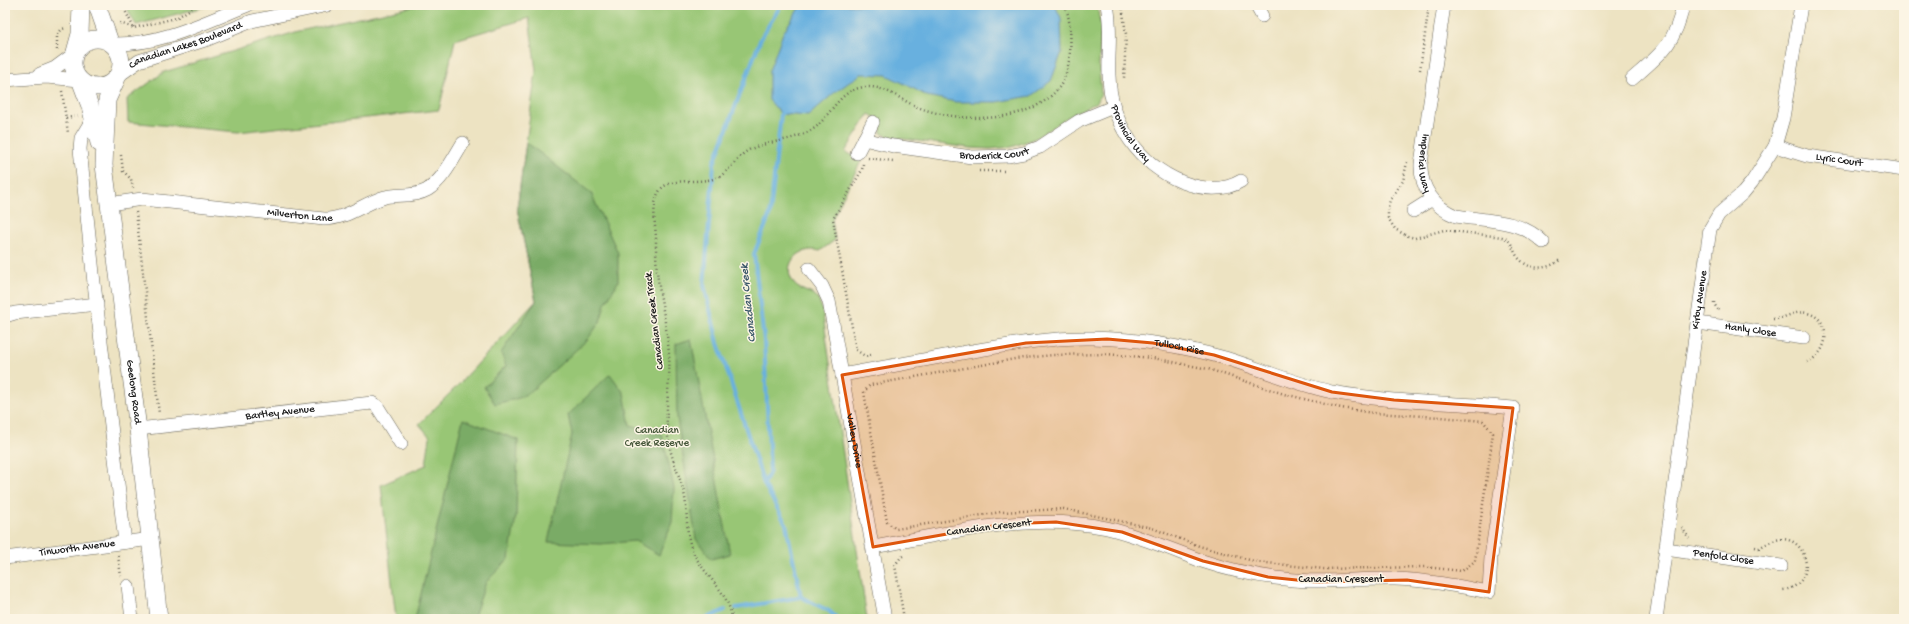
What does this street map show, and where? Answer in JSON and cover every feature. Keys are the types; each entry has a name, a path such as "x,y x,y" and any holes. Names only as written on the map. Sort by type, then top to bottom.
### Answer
{"main road":[{"path":"80,5 80,34 75,53 73,70 80,81 89,86 98,88 110,84 117,77 121,67 121,58 118,50 111,43 97,5"},
{"path":"75,53 81,44 89,40 98,39 111,43"},
{"name":"Geelong Road","path":"104,165 108,100 117,77"},
{"name":"Geelong Road","path":"80,81 93,118 104,165 138,429 159,619"}],"street":[{"name":"Canadian Lakes Boulevard","path":"111,43 136,43 176,32 248,5"},
{"name":"Canadian Lakes Boulevard","path":"117,77 139,61 208,40 252,21 328,5"},
{"name":"Provincial Way","path":"1107,5 1111,36 1109,80 1113,107 1122,128 1134,146 1151,163 1164,173 1188,184 1206,188 1228,187 1241,181"},
{"name":"Imperial Way","path":"1444,5 1421,164 1422,178 1432,199 1441,208 1451,214 1521,226 1533,233 1543,242"},
{"path":"1632,79 1665,50 1679,23 1684,5"},
{"name":"Kirby Avenue","path":"1656,619 1712,223 1723,210 1743,193 1752,182 1775,146 1783,118 1801,5"},
{"path":"31,78 55,68 75,53"},
{"path":"5,80 53,77 80,81"},
{"name":"Broderick Court","path":"864,139 893,146 972,157 1008,156 1024,153 1040,147 1079,121 1113,107"},
{"path":"93,118 81,138 80,149 125,542"},
{"path":"861,155 864,139 874,122"},
{"name":"Milverton Lane","path":"109,204 142,199 318,218 335,218 380,199 418,193 428,189 441,176 463,143"},
{"name":"Lyric Court","path":"1775,146 1806,156 1904,170"},
{"path":"1413,211 1432,199"},
{"name":"Valley Drive","path":"809,269 822,286 828,297 885,619"},
{"path":"5,316 15,313 97,304"},
{"name":"Hanly Close","path":"1698,323 1804,338"},
{"name":"Tulloch Rise","path":"842,374 1026,343 1079,338 1107,339 1154,343 1207,354 1300,384 1340,393 1394,400 1513,408"},
{"name":"Bartley Avenue","path":"138,429 372,403 377,406 401,444"},
{"name":"Canadian Crescent","path":"873,547 1004,524 1043,522 1097,526 1135,535 1208,563 1268,577 1316,582 1407,580 1437,582 1489,592 1492,549 1513,408"},
{"name":"Tinworth Avenue","path":"5,558 151,539"},
{"name":"Penfold Close","path":"1666,548 1781,566"},
{"path":"128,586 132,619"}],"path":[{"path":"118,22 134,28 176,18 198,5"},
{"name":"Canadian Creek Track","path":"732,619 730,606 693,552 688,531 684,491 671,457 667,434 669,354 657,270 655,213 656,198 660,190 666,184 717,178 726,172 735,160 749,150 798,136 815,128 846,94 859,88 880,88 923,109 962,118 1002,117 1027,111 1048,99 1058,90 1066,79 1069,61 1070,33 1065,5"},
{"path":"1122,5 1126,34 1124,80"},
{"path":"1419,75 1429,5"},
{"path":"861,155 862,170 834,219 856,350 865,356 871,355 876,383"},
{"path":"1407,161 1403,180 1390,200 1388,207 1388,218 1392,226 1404,235 1415,238 1444,230 1502,237 1510,241 1519,258 1535,268 1550,266 1561,258"},
{"path":"1080,354 1128,355 1153,358 1208,369 1284,394 1341,408 1380,413 1483,421 1493,433 1475,561 1462,571 1425,567 1324,569 1257,562 1206,548 1152,528 1064,509 1001,512 902,527 896,528 887,522 864,392 870,385 876,383 1027,357 1080,354"},
{"path":"902,527 907,555 901,557 895,565 904,619"}],"highlighted area":[{"path":"1107,339 1153,343 1214,355 1332,392 1394,400 1513,408 1489,592 1407,580 1316,582 1268,577 1203,561 1122,532 1056,522 1004,524 873,547 842,375 1026,343"}],"green space":[{"path":"125,5 211,5 136,25"},
{"name":"Canadian Creek Reserve","path":"420,5 1097,5 1101,27 1099,65 1101,93 1098,101 1073,114 1036,138 1012,147 990,149 970,148 889,137 881,133 881,121 869,114 845,152 862,159 832,219 835,240 820,251 805,251 799,254 790,264 789,271 795,285 817,297 822,308 867,619 396,619 381,485 426,465 430,437 419,424 461,382 536,301 517,208 536,71 529,18 455,40 439,110 238,132 128,122 127,99 164,72 299,31"},
{"path":"526,142 591,193 618,253 618,282 605,304 600,322 587,340 530,392 519,398 495,404 484,387 506,366 501,353 536,301 517,208"},
{"path":"691,339 730,554 711,559 696,539 677,418 676,344"},
{"path":"610,374 624,393 630,425 662,434 674,488 672,522 659,555 635,541 601,544 548,542 572,434 568,415"},
{"path":"463,419 518,440 516,516 509,559 486,582 473,619 415,619"}],"water":[{"path":"801,5 1055,5 1061,18 1062,52 1051,81 1031,96 996,102 956,102 927,96 886,75 861,74 834,93 808,116 781,114 769,100 769,71 783,33"}],"waterway":[{"path":"764,484 718,343 704,285 714,163 761,38 781,5"},
{"name":"Canadian Creek","path":"784,111 781,114 770,214 754,254 764,340 770,471 764,484 786,524 801,597 829,611 838,619"},
{"path":"736,608 801,597"},
{"path":"705,619 725,610"}]}
